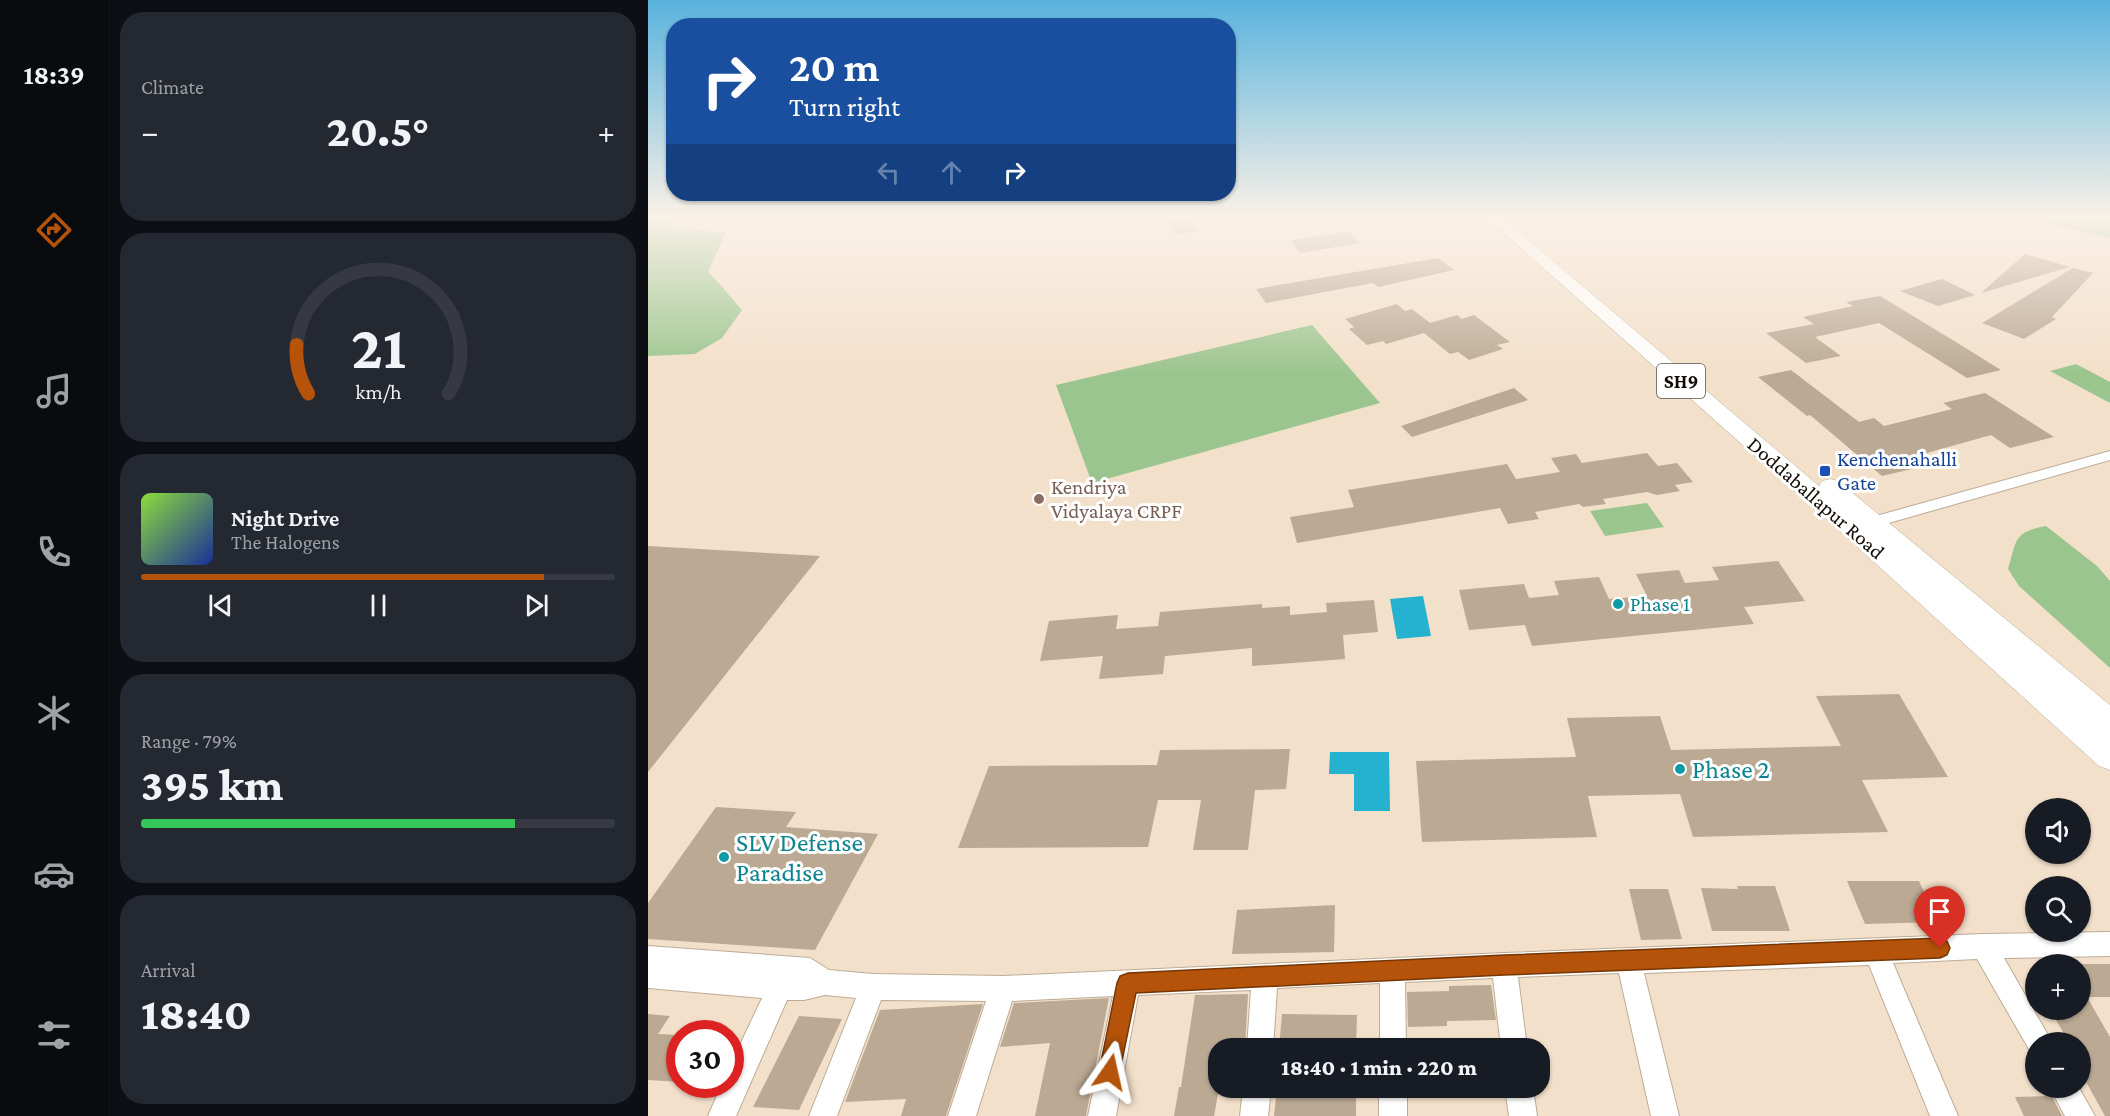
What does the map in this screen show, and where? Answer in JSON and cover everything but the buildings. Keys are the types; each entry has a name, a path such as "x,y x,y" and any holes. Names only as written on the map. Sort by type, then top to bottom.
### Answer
{"main road":[{"name":"Doddaballapur Road","path":"1557,270 1863,525 2110,723"},
{"name":"Doddaballapur Road","path":"1574,270 1863,525 2110,756"}],"street":[{"path":"1863,525 2110,455"},
{"path":"648,975 780,987 804,987 825,982 873,987 1003,989 1504,965 1983,946 2110,944"},
{"path":"1983,946 2032,1032"},
{"path":"1876,952 1944,1116"},
{"path":"648,958 810,971 825,982"},
{"path":"1629,961 1665,1116"},
{"path":"1504,965 1513,1038"},
{"path":"1392,970 1393,1038"},
{"path":"1261,1038 1265,976"},
{"path":"1102,1116 1128,983"},
{"path":"722,1116 780,987"},
{"path":"823,1116 873,987"},
{"path":"962,1116 1003,989"},
{"path":"1254,1116 1256,1098"},
{"path":"1393,1098 1393,1116"},
{"path":"1520,1098 1523,1116"},
{"path":"2070,1098 2080,1116"}],"green space":[{"path":"648,270 708,270 742,310 722,338 695,354 648,356"},
{"path":"1312,325 1380,403 1092,483 1056,385"},
{"path":"2076,364 2110,382 2110,403 2050,371"},
{"path":"1647,503 1664,527 1605,536 1590,511"},
{"path":"2046,526 2097,566 2110,581 2110,668 2019,586 2008,569 2018,539 2027,531"}],"water":[{"path":"1423,596 1431,636 1397,639 1390,599"},
{"path":"1330,752 1389,752 1390,811 1354,811 1354,774 1329,774"}],"place":[{"name":"Kenchenahalli Gate","path":"1825,471"},
{"name":"Kendriya Vidyalaya CRPF","path":"1039,499"},
{"name":"Phase 1","path":"1618,604"},
{"name":"Phase 2","path":"1680,769"},
{"name":"SLV Defense Paradise","path":"724,857"}],"route":[{"path":"1110,1072 1128,983 1940,948"}]}
